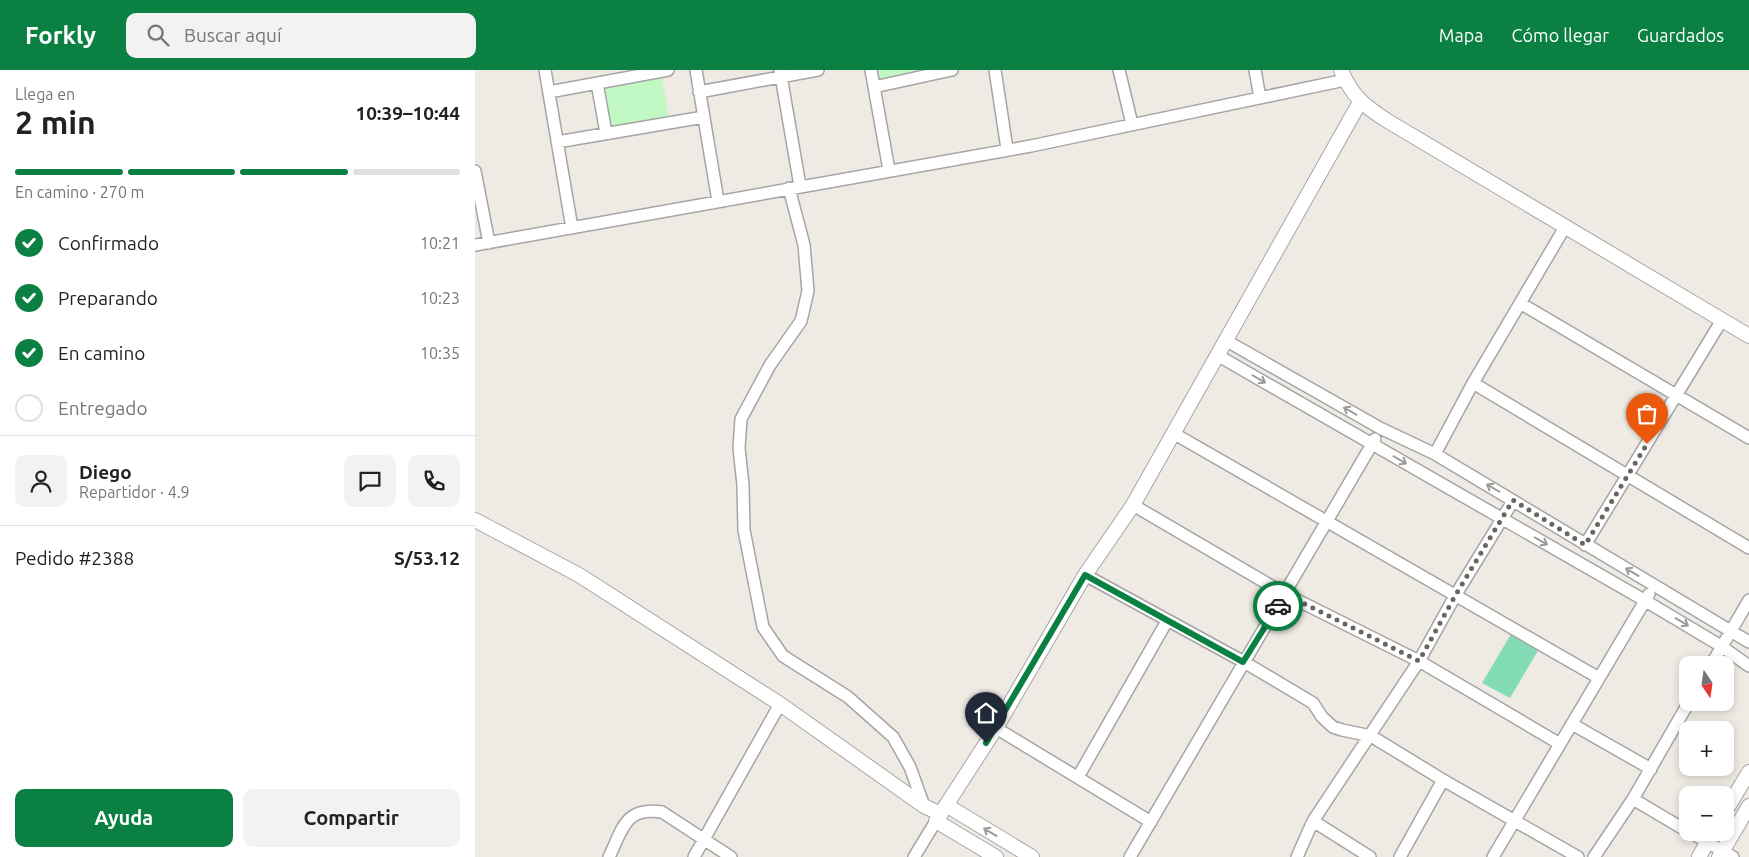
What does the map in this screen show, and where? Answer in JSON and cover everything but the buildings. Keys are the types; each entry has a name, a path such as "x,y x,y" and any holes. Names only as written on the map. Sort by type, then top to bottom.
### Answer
{"street":[{"path":"545,70 572,228"},
{"path":"549,92 668,70"},
{"path":"695,70 718,201"},
{"path":"699,92 780,73 818,70"},
{"path":"871,70 889,170"},
{"path":"995,70 1007,149"},
{"path":"1119,70 1131,124"},
{"path":"1255,70 1260,98"},
{"path":"874,87 948,71"},
{"path":"780,73 794,187 804,245 808,291 801,321 770,365 741,419 739,448 743,485 744,530 763,627 783,656 847,697 893,737 910,766 924,806"},
{"path":"475,245 1031,146 1260,98 1343,75 1360,102 1386,120 1749,336"},
{"path":"597,83 606,133"},
{"path":"914,857 996,728 1085,575 1133,505 1360,102"},
{"path":"557,142 704,116"},
{"path":"475,171 489,243"},
{"path":"1435,454 1473,383 1565,227"},
{"path":"1520,303 1749,438"},
{"path":"1585,545 1722,320"},
{"path":"1225,340 1380,428 1435,454 1749,642"},
{"path":"1217,355 1645,600 1721,646 1749,666"},
{"path":"1473,383 1749,548"},
{"path":"1131,857 1380,428"},
{"path":"1173,433 1599,678"},
{"path":"1297,857 1313,822 1419,661 1455,596 1513,500"},
{"path":"1133,505 1285,594 1419,661 1560,744"},
{"path":"475,520 579,575 780,704 924,806 1032,857"},
{"path":"1085,575 1313,702 1322,717 1333,727 1371,736 1577,857"},
{"path":"1493,857 1654,586"},
{"path":"1716,656 1749,600"},
{"path":"1078,777 1167,620"},
{"path":"694,857 780,704"},
{"path":"1595,857 1633,799 1684,711"},
{"path":"1572,724 1651,769"},
{"path":"996,728 1151,822"},
{"path":"1734,797 1749,772"},
{"path":"1400,857 1443,780"},
{"path":"1633,799 1679,826"},
{"path":"1713,841 1725,855 1749,806"},
{"path":"609,857 630,816 650,810 662,812 731,857"},
{"path":"941,813 995,857"},
{"path":"1313,822 1370,857"},
{"path":"1699,857 1708,841"}],"green space":[{"path":"874,70 937,70 876,80"},
{"path":"662,77 669,117 609,128 601,86"},
{"path":"1511,634 1539,649 1510,698 1482,683"}],"way so far":[{"path":"1278,606 1285,594 1419,661 1455,596 1513,500 1585,545 1647,444"}],"route":[{"path":"986,743 1085,575 1243,662 1278,606"}]}
